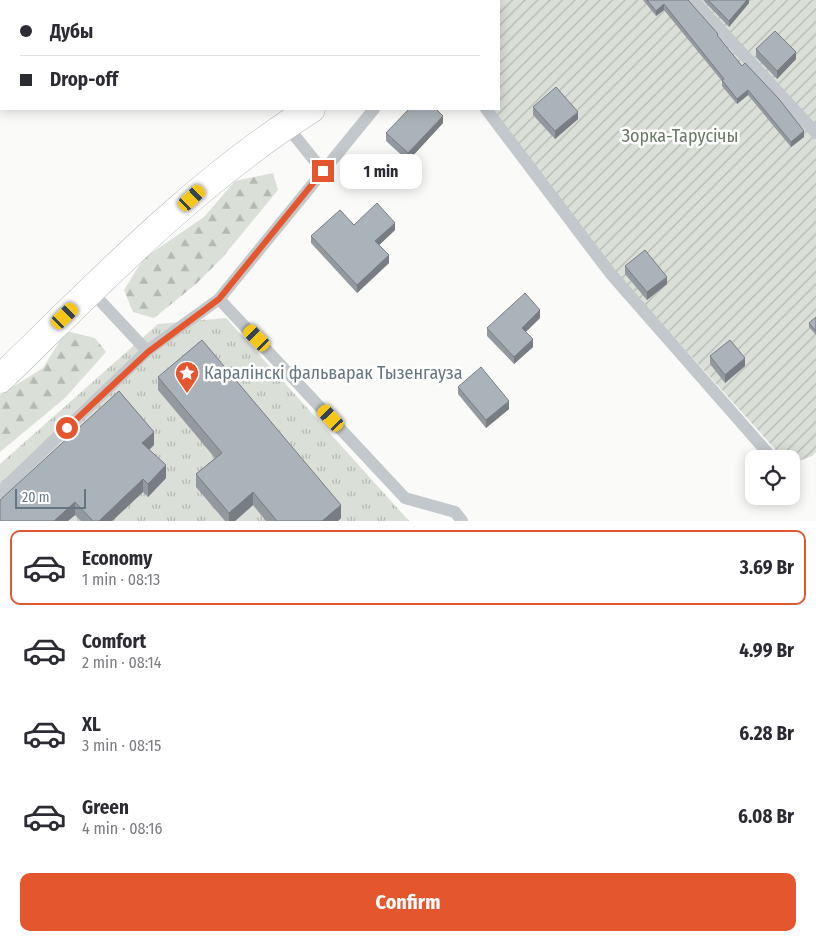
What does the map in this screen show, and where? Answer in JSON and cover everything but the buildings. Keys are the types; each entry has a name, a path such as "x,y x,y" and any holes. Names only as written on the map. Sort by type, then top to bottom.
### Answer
{"street":[{"path":"0,379 206,184 309,110"}],"lane":[{"path":"693,0 816,133"},
{"path":"0,492 148,352 219,299 373,110"},
{"path":"487,110 610,273 766,450"},
{"path":"286,125 323,171"},
{"path":"91,291 148,352"},
{"path":"219,299 405,498 455,512 462,521"}],"green space":[{"name":"Зорка-Тарусічы","path":"500,0 816,0 816,452 812,456 800,461 800,450 776,450 617,274 481,110 500,110"},
{"path":"273,173 278,190 222,258 196,284 154,318 133,312 124,290 144,258 204,217 235,181"},
{"name":"Каралінскі фальварак Тызенгауза","path":"226,318 409,521 0,521 0,464 158,324"},
{"path":"66,331 95,338 106,352 65,398 0,452 0,395 43,368"}],"place":[{"name":"Каралінскі фальварак Тызенгауза","path":"187,394"}],"route":[{"path":"67,428 148,352 219,299 323,171"}]}
